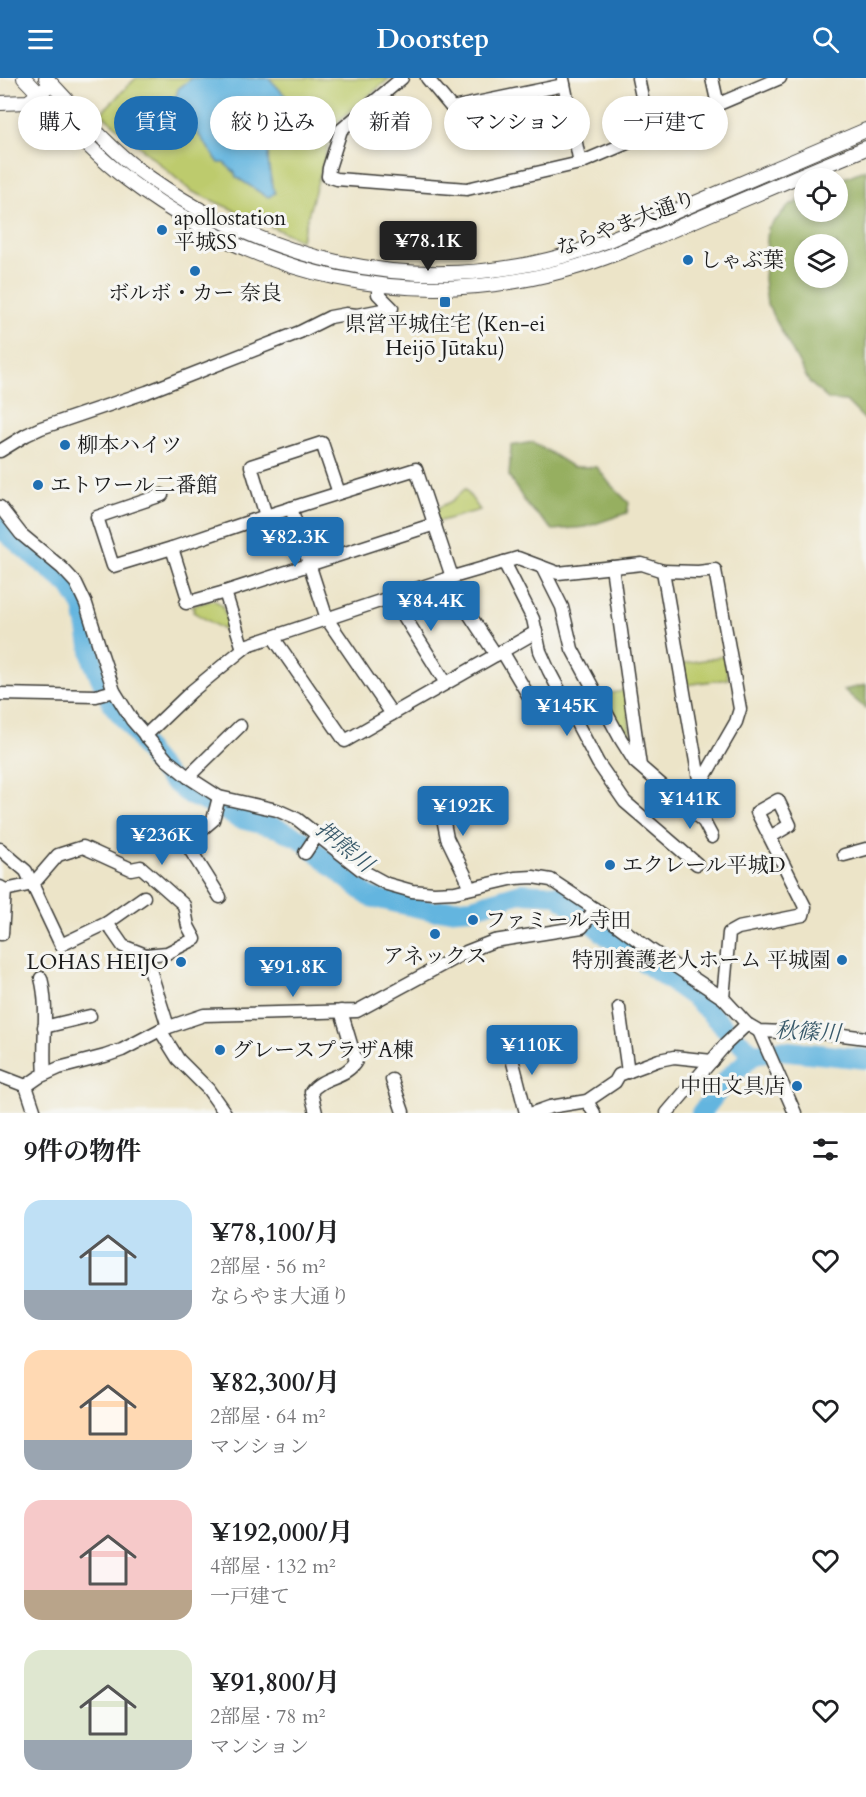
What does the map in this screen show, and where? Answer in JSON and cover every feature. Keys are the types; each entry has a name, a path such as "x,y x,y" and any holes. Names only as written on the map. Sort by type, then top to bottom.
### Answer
{"street":[{"name":"ならやま大通り","path":"24,78 91,149 127,180 178,215 254,253 306,271 380,285 430,288 466,287 515,282 568,270 613,255 866,147"},
{"path":"402,78 341,130 328,176 337,179 466,189 580,163 611,150"},
{"path":"427,78 452,108 563,81 580,163"},
{"path":"638,78 642,96"},
{"path":"712,78 716,96"},
{"path":"728,101 780,78"},
{"name":"ならやま大通り","path":"49,81 86,121 135,167 183,201 206,214 259,239 302,254 369,268 403,272 482,271 564,255 609,240 866,130"},
{"path":"0,103 28,102 49,81"},
{"path":"0,451 41,428 169,383 300,332 330,317 346,314 357,315 392,308 378,294 380,285"},
{"path":"266,516 251,466 322,443 339,493"},
{"path":"162,495 98,517 113,566 416,469 435,524 449,578 540,716"},
{"path":"0,507 21,534 62,568 76,583 86,604 114,691 132,720 167,760 219,797 277,810 297,819 363,872 387,884 412,891 455,892 515,878 533,877 551,880 723,998 744,1027 762,1036 835,1034 866,1038"},
{"path":"291,508 327,619 392,714"},
{"path":"172,548 188,603 435,524"},
{"path":"145,736 192,691 248,645 449,578 518,558 558,573 642,564 663,571 715,570 740,709 736,722 687,807"},
{"path":"504,562 533,619 540,651 549,671 598,764 625,802 697,864"},
{"path":"542,567 562,607 572,649 635,762 704,822 712,837"},
{"path":"612,567 641,767"},
{"path":"663,571 700,785"},
{"path":"225,592 243,649"},
{"path":"392,597 446,683"},
{"path":"273,637 345,741 536,632"},
{"path":"0,694 96,696 114,691"},
{"path":"188,777 240,726"},
{"path":"219,797 213,820 186,843 219,897"},
{"path":"429,801 443,819 447,838 469,888"},
{"path":"304,853 317,836"},
{"path":"723,998 729,933 738,928 803,915 805,907 770,837"},
{"path":"0,934 2,934 2,889 33,884 58,855 83,847 130,869 141,867 184,905 188,926 195,939 166,953 147,955 123,946 107,922"},
{"path":"0,849 27,871 61,945 107,922 144,897"},
{"path":"844,855 866,849"},
{"path":"26,1086 59,1068 113,1053 164,1029 204,1015 357,1011 466,952 494,941 582,927 594,910"},
{"path":"147,955 151,975 157,988 164,1029 178,1059 208,1089 225,1113"},
{"path":"41,978 45,994 43,1057 45,1074"},
{"path":"620,1008 628,1072"},
{"path":"316,1113 311,1092 315,1086 352,1068 356,1061 341,1011"},
{"path":"44,1027 90,1016"},
{"path":"667,1113 726,1044 744,1027"},
{"path":"762,1036 795,1113"},
{"path":"508,1047 526,1113"},
{"path":"533,1113 550,1107 587,1101 615,1082 619,1075 659,1060 674,1057 712,1061"},
{"path":"0,1076 26,1086"},
{"path":"393,1080 403,1113"},
{"path":"26,1086 35,1113"},
{"path":"587,1101 594,1113"}],"green space":[{"path":"136,78 390,78 369,96 348,96 348,113 336,123 336,96 210,96 210,150 327,150 301,240 191,191 144,150 198,150 198,96 118,96"},
{"path":"114,100 114,124 102,114"},
{"path":"866,169 866,421 846,401 829,400 809,382 767,304 764,279 768,228 794,203 794,222 848,222 848,176"},
{"path":"533,442 573,467 597,467 629,503 627,513 586,527 553,530 527,505 509,476 511,446"},
{"path":"465,489 480,510 437,522 434,510 452,501"},
{"path":"214,600 222,605 232,632 229,633 193,612 194,608 191,606"},
{"path":"725,656 728,679 685,685 681,664"},
{"path":"866,685 866,709 844,690"},
{"path":"628,690 630,737 626,736 602,695"}],"water":[{"path":"192,78 269,78 286,96 210,96 210,150 269,150 269,170 275,193 269,197 264,195 236,177 235,173 224,163 219,163 198,134 198,96 176,96 178,89"}],"waterway":[{"name":"押熊川","path":"0,526 70,586 83,607 93,662 112,704 168,777 191,796 219,807 237,818 277,828 301,839 370,897 433,911 472,908 521,893 558,895 607,936 695,998 735,1038 755,1054"},
{"name":"秋篠川","path":"701,1113 730,1076 755,1054 780,1050 866,1059"}],"place":[{"name":"apollostation 平城SS","path":"162,230"},
{"name":"しゃぶ葉","path":"688,260"},
{"name":"ボルボ・カー 奈良","path":"195,271"},
{"name":"県営平城住宅 (Ken-ei Heijō Jūtaku)","path":"445,302"},
{"name":"柳本ハイツ","path":"65,445"},
{"name":"エトワール二番館","path":"38,485"},
{"name":"エクレール平城D","path":"610,865"},
{"name":"ファミール寺田","path":"473,920"},
{"name":"アネックス","path":"435,934"},
{"name":"特別養護老人ホーム 平城園","path":"842,960"},
{"name":"LOHAS HEIJO","path":"181,962"},
{"name":"グレースプラザA棟","path":"220,1050"},
{"name":"中田文具店","path":"797,1086"}]}
